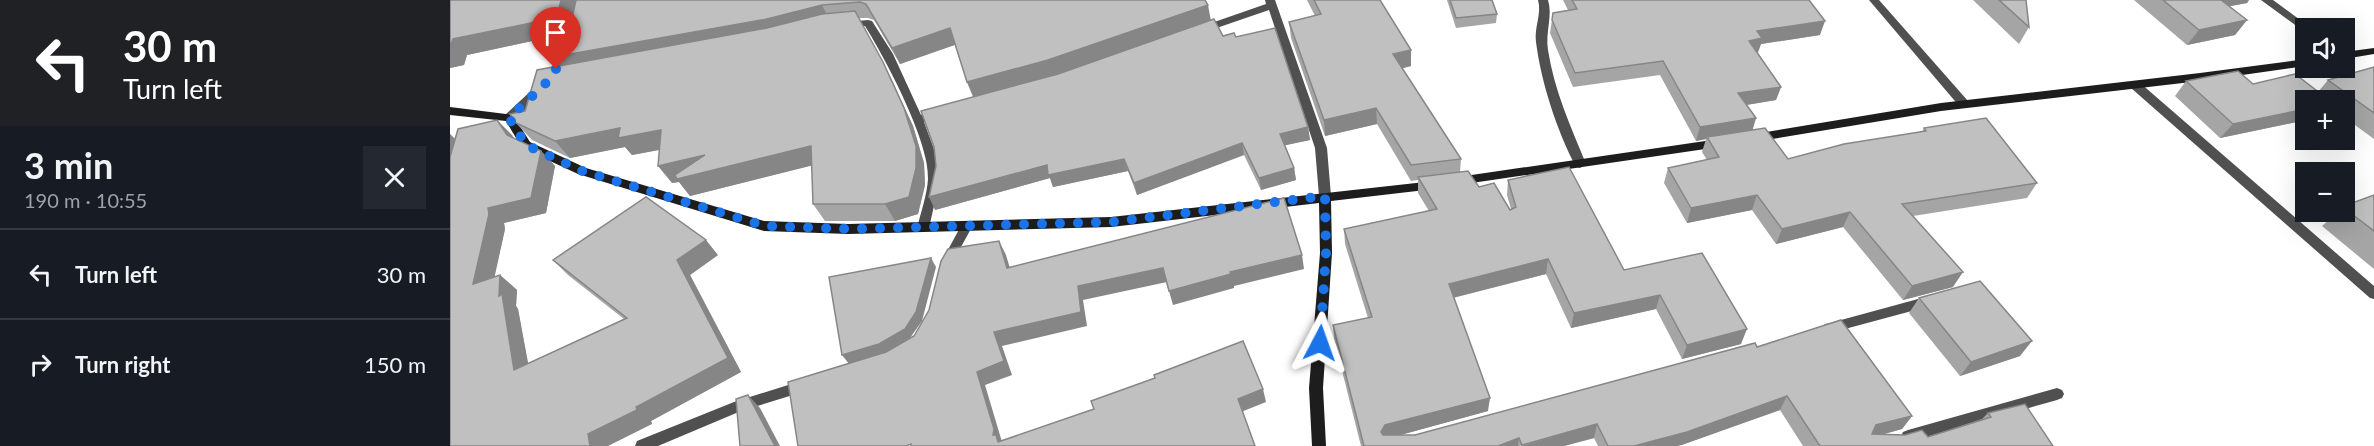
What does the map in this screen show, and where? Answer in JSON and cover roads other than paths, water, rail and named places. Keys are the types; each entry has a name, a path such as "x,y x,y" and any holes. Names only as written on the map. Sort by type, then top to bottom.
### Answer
{"main road":[{"path":"2355,54 2374,51"},
{"path":"450,111 509,118 526,145 582,171 765,226 849,229 966,227 1111,222 1437,184 1736,141 1964,105 2295,63"},
{"path":"1319,446 1316,388 1326,253 1325,196"}],"street":[{"path":"1543,0 1547,9 1541,38 1555,101 1580,164"},
{"path":"1874,0 1964,105"},
{"path":"2266,0 2295,20"},
{"path":"1190,35 1271,3 1321,147 1325,196"},
{"path":"831,26 868,23 888,54 918,120 932,160 934,179 923,228"},
{"path":"509,118 547,82"},
{"path":"2135,85 2374,294"},
{"path":"918,120 950,111"},
{"path":"941,274 966,227"},
{"path":"1815,332 1940,298"},
{"path":"642,446 814,382"},
{"path":"1893,440 2057,394"}]}
